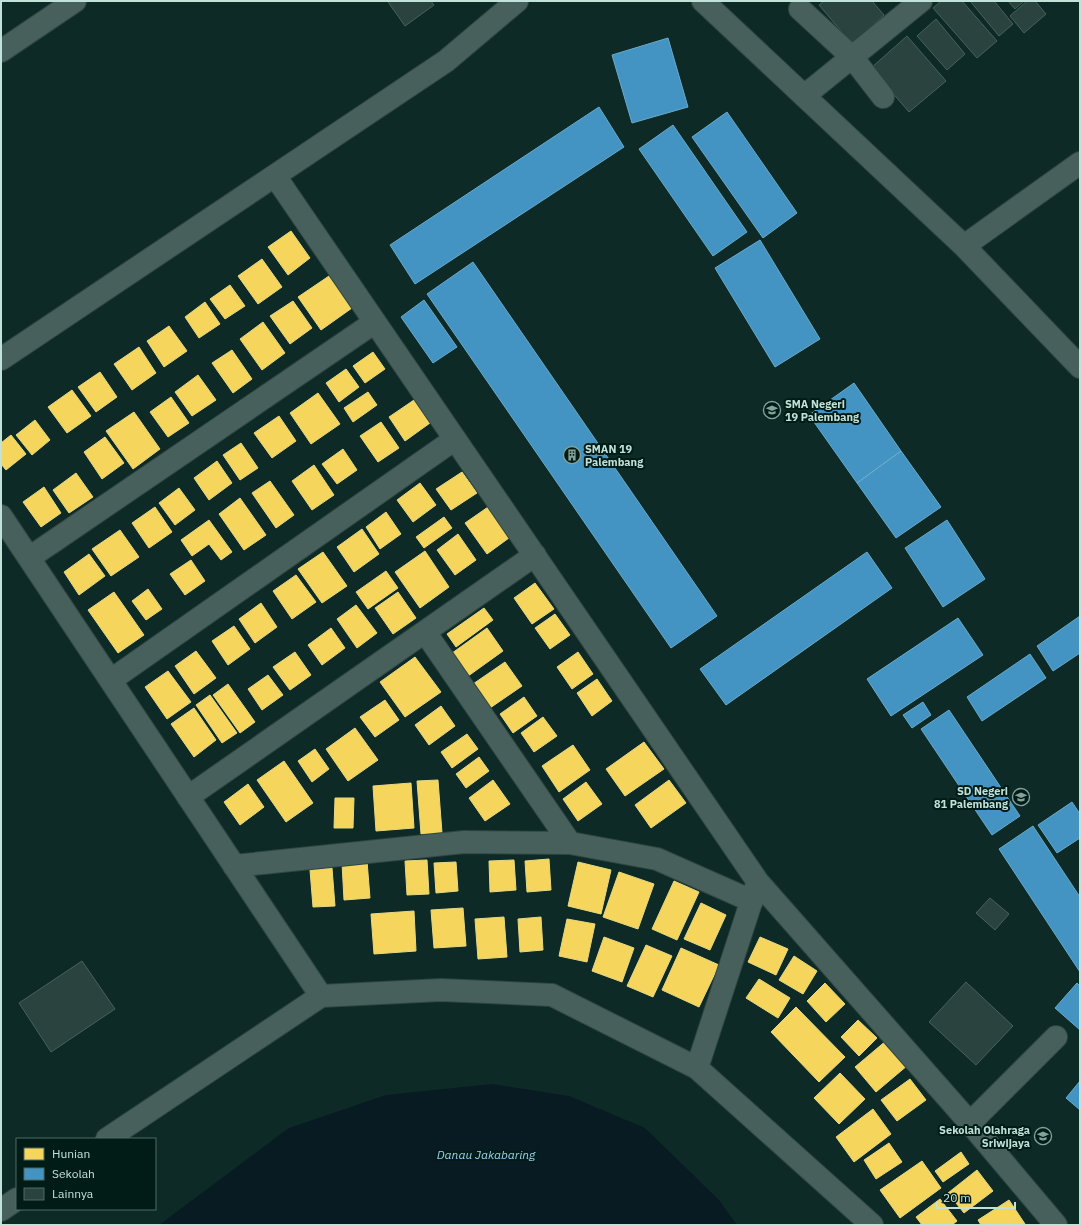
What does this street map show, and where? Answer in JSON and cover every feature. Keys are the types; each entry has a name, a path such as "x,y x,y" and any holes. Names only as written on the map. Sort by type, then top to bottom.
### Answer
{"street":[{"path":"1,51 75,1"},
{"path":"1,359 446,61 517,1"},
{"path":"703,1 964,246 1080,367"},
{"path":"804,96 921,1"},
{"path":"800,9 852,57 883,97"},
{"path":"964,246 1080,163"},
{"path":"275,176 534,555 755,892 970,1124 1056,1225"},
{"path":"29,558 375,322"},
{"path":"111,680 455,439"},
{"path":"1,516 321,996"},
{"path":"188,797 534,555"},
{"path":"425,632 570,843"},
{"path":"234,866 464,842 570,843 657,859 755,892"},
{"path":"697,1068 755,892"},
{"path":"108,1138 321,996 441,990 552,995 697,1068 872,1225"},
{"path":"970,1124 1056,1037"}],"water":[{"name":"Danau Jakabaring","path":"492,1084 569,1096 645,1128 719,1200 737,1225 159,1225 289,1128 386,1095"}],"building: Hunian":[{"path":"291,231 310,258 288,275 268,247"},
{"path":"262,259 282,287 258,304 238,276"},
{"path":"329,276 352,308 321,330 298,297"},
{"path":"230,285 245,306 225,319 210,299"},
{"path":"293,301 312,328 290,344 270,316"},
{"path":"205,302 220,324 199,338 185,317"},
{"path":"263,322 285,353 262,370 240,339"},
{"path":"169,326 187,351 164,367 147,341"},
{"path":"139,347 156,373 132,390 114,364"},
{"path":"232,350 252,379 233,393 212,363"},
{"path":"373,352 385,369 365,383 353,366"},
{"path":"346,369 359,387 339,402 326,383"},
{"path":"100,372 117,397 96,412 78,387"},
{"path":"198,375 216,400 192,416 175,392"},
{"path":"72,390 91,416 67,433 48,407"},
{"path":"368,392 377,405 353,422 344,408"},
{"path":"318,393 340,424 311,444 290,413"},
{"path":"171,397 189,423 168,437 150,412"},
{"path":"414,400 430,423 405,441 389,417"},
{"path":"134,412 160,449 133,469 106,431"},
{"path":"279,416 296,441 272,458 254,433"},
{"path":"35,420 50,440 32,455 16,435"},
{"path":"381,422 399,448 378,462 360,436"},
{"path":"11,435 26,454 6,470 1,464 1,443"},
{"path":"105,437 124,463 102,479 84,452"},
{"path":"241,443 258,468 240,480 223,455"},
{"path":"343,449 357,470 337,484 322,464"},
{"path":"217,461 232,483 209,500 194,478"},
{"path":"314,465 334,495 312,510 292,481"},
{"path":"462,472 477,493 451,510 436,489"},
{"path":"76,473 93,497 69,513 53,490"},
{"path":"270,481 294,515 276,528 252,493"},
{"path":"420,483 436,505 413,522 397,500"},
{"path":"44,487 61,513 41,527 23,502"},
{"path":"179,488 195,510 175,525 159,503"},
{"path":"240,498 266,535 244,550 219,514"},
{"path":"491,505 513,535 487,554 465,523"},
{"path":"155,507 172,532 149,548 132,523"},
{"path":"386,512 401,534 380,549 366,527"},
{"path":"444,517 452,528 424,548 416,537"},
{"path":"209,520 232,552 221,560 209,544 192,556 181,540"},
{"path":"362,529 379,554 354,572 337,547"},
{"path":"120,530 139,557 111,576 92,549"},
{"path":"458,534 476,560 455,575 437,550"},
{"path":"425,551 449,587 420,608 395,572"},
{"path":"323,552 347,586 322,603 298,569"},
{"path":"89,554 105,576 79,595 64,572"},
{"path":"191,560 205,581 185,595 170,574"},
{"path":"386,571 398,588 368,609 356,592"},
{"path":"296,575 316,602 292,619 273,591"},
{"path":"535,583 554,609 532,624 514,598"},
{"path":"148,589 162,609 146,620 132,601"},
{"path":"114,592 144,635 118,653 88,610"},
{"path":"398,592 416,618 393,634 375,608"},
{"path":"261,603 277,627 255,643 239,619"},
{"path":"356,605 377,633 357,648 337,619"},
{"path":"484,608 493,620 456,647 447,634"},
{"path":"555,614 570,635 550,649 535,628"},
{"path":"234,626 250,649 228,665 212,641"},
{"path":"331,628 345,648 322,665 308,645"},
{"path":"487,628 503,651 464,679 448,656"},
{"path":"196,651 216,678 194,694 175,666"},
{"path":"295,652 311,675 290,690 273,667"},
{"path":"578,652 593,674 572,689 557,667"},
{"path":"415,657 441,692 405,717 380,682"},
{"path":"505,662 522,686 490,708 473,684"},
{"path":"168,671 191,702 167,719 145,687"},
{"path":"268,675 283,695 262,710 248,689"},
{"path":"597,679 612,701 592,716 577,693"},
{"path":"228,684 255,722 240,733 213,695"},
{"path":"210,695 237,733 222,743 196,705"},
{"path":"524,697 537,716 513,733 500,714"},
{"path":"385,700 399,720 375,737 360,717"},
{"path":"441,706 455,726 429,745 415,725"},
{"path":"194,708 216,740 194,757 171,724"},
{"path":"543,717 557,736 534,752 521,733"},
{"path":"355,728 378,760 348,781 326,749"},
{"path":"467,734 478,749 452,768 441,752"},
{"path":"644,742 664,769 625,796 606,769"},
{"path":"573,745 590,770 559,792 542,766"},
{"path":"315,749 329,769 312,782 298,761"},
{"path":"479,757 489,771 466,788 456,774"},
{"path":"284,761 313,803 286,822 257,780"},
{"path":"438,780 442,833 421,834 417,781"},
{"path":"493,780 510,804 485,821 469,798"},
{"path":"669,780 686,803 651,828 635,805"},
{"path":"586,782 602,804 578,821 563,799"},
{"path":"411,783 414,828 376,831 373,786"},
{"path":"248,784 264,807 240,825 224,802"},
{"path":"335,798 354,798 353,828 334,828"},
{"path":"549,859 551,890 527,892 525,861"},
{"path":"427,860 429,894 407,895 405,861"},
{"path":"514,860 516,890 490,892 489,861"},
{"path":"367,861 370,898 344,900 342,863"},
{"path":"456,862 458,891 436,893 434,863"},
{"path":"578,862 611,870 601,914 568,906"},
{"path":"332,868 335,906 313,907 310,870"},
{"path":"619,872 654,884 638,929 603,917"},
{"path":"674,881 699,892 677,940 652,929"},
{"path":"701,903 726,915 710,950 684,939"},
{"path":"463,908 466,946 434,948 431,910"},
{"path":"414,911 416,951 374,954 371,914"},
{"path":"504,917 507,957 478,959 475,919"},
{"path":"541,917 543,950 520,952 518,919"},
{"path":"567,919 595,924 587,962 559,956"},
{"path":"604,937 634,948 622,982 592,971"},
{"path":"760,937 788,949 776,975 748,962"},
{"path":"646,945 672,956 653,997 627,986"},
{"path":"681,948 719,965 699,1007 662,990"},
{"path":"794,956 817,971 803,994 779,980"},
{"path":"759,979 790,998 778,1018 746,998"},
{"path":"825,983 845,1004 826,1022 807,1001"},
{"path":"796,1007 845,1057 819,1082 771,1032"},
{"path":"858,1020 877,1038 859,1056 841,1037"},
{"path":"887,1040 908,1065 876,1092 855,1067"},
{"path":"840,1073 865,1099 839,1124 814,1098"},
{"path":"910,1079 926,1100 897,1121 881,1100"},
{"path":"873,1109 891,1134 854,1162 836,1137"},
{"path":"889,1143 902,1162 876,1179 864,1160"},
{"path":"961,1152 969,1164 943,1182 935,1171"},
{"path":"922,1161 941,1188 900,1218 880,1190"},
{"path":"977,1170 993,1191 964,1213 948,1193"},
{"path":"940,1199 957,1221 952,1225 922,1225 916,1217"},
{"path":"1009,1200 1025,1224 981,1225 978,1220"}],"building: Sekolah":[{"path":"668,38 688,107 632,123 612,55"},
{"path":"599,107 624,147 415,284 390,245"},
{"path":"727,112 797,213 763,238 692,137"},
{"path":"673,125 747,232 713,256 639,149"},
{"path":"760,240 820,339 775,367 715,268"},
{"name":"SMAN 19 Palembang","path":"473,262 717,616 671,648 427,294"},
{"path":"424,300 457,347 433,363 401,317"},
{"path":"854,383 901,451 857,483 809,415"},
{"path":"901,451 941,507 896,538 857,483"},
{"path":"947,520 985,579 943,607 905,548"},
{"path":"867,552 892,588 726,705 700,669"},
{"path":"1080,616 1080,653 1053,671 1037,646"},
{"path":"958,618 983,655 891,716 867,679"},
{"path":"1030,654 1046,678 982,721 967,697"},
{"path":"923,702 931,715 912,728 903,715"},
{"path":"949,710 1020,816 992,835 921,729"},
{"path":"1072,802 1080,814 1080,838 1057,853 1038,825"},
{"path":"1033,826 1080,897 1080,972 999,849"},
{"path":"1077,983 1080,986 1080,1030 1055,1008"},
{"path":"1080,1081 1080,1110 1066,1098"}],"building: Lainnya":[{"path":"431,1 434,5 405,26 388,2"},
{"path":"824,1 872,1 884,15 852,44 819,5"},
{"path":"941,1 962,1 997,41 977,58 933,8"},
{"path":"970,1 994,1 1013,24 999,36"},
{"path":"1008,1 1024,1 1015,9"},
{"path":"1027,1 1035,1 1046,14 1024,33 1010,16"},
{"path":"936,19 965,54 947,70 917,36"},
{"path":"907,36 946,81 909,112 871,68"},
{"path":"990,898 1009,914 995,930 976,913"},
{"path":"82,961 115,1009 51,1052 19,1003"},
{"path":"966,982 1013,1026 976,1065 929,1022"}],"place":[{"name":"SMA Negeri 19 Palembang","path":"772,410"},
{"name":"SMAN 19 Palembang","path":"572,455"},
{"name":"SD Negeri 81 Palembang","path":"1021,797"},
{"name":"Sekolah Olahraga Sriwijaya","path":"1043,1136"}]}
